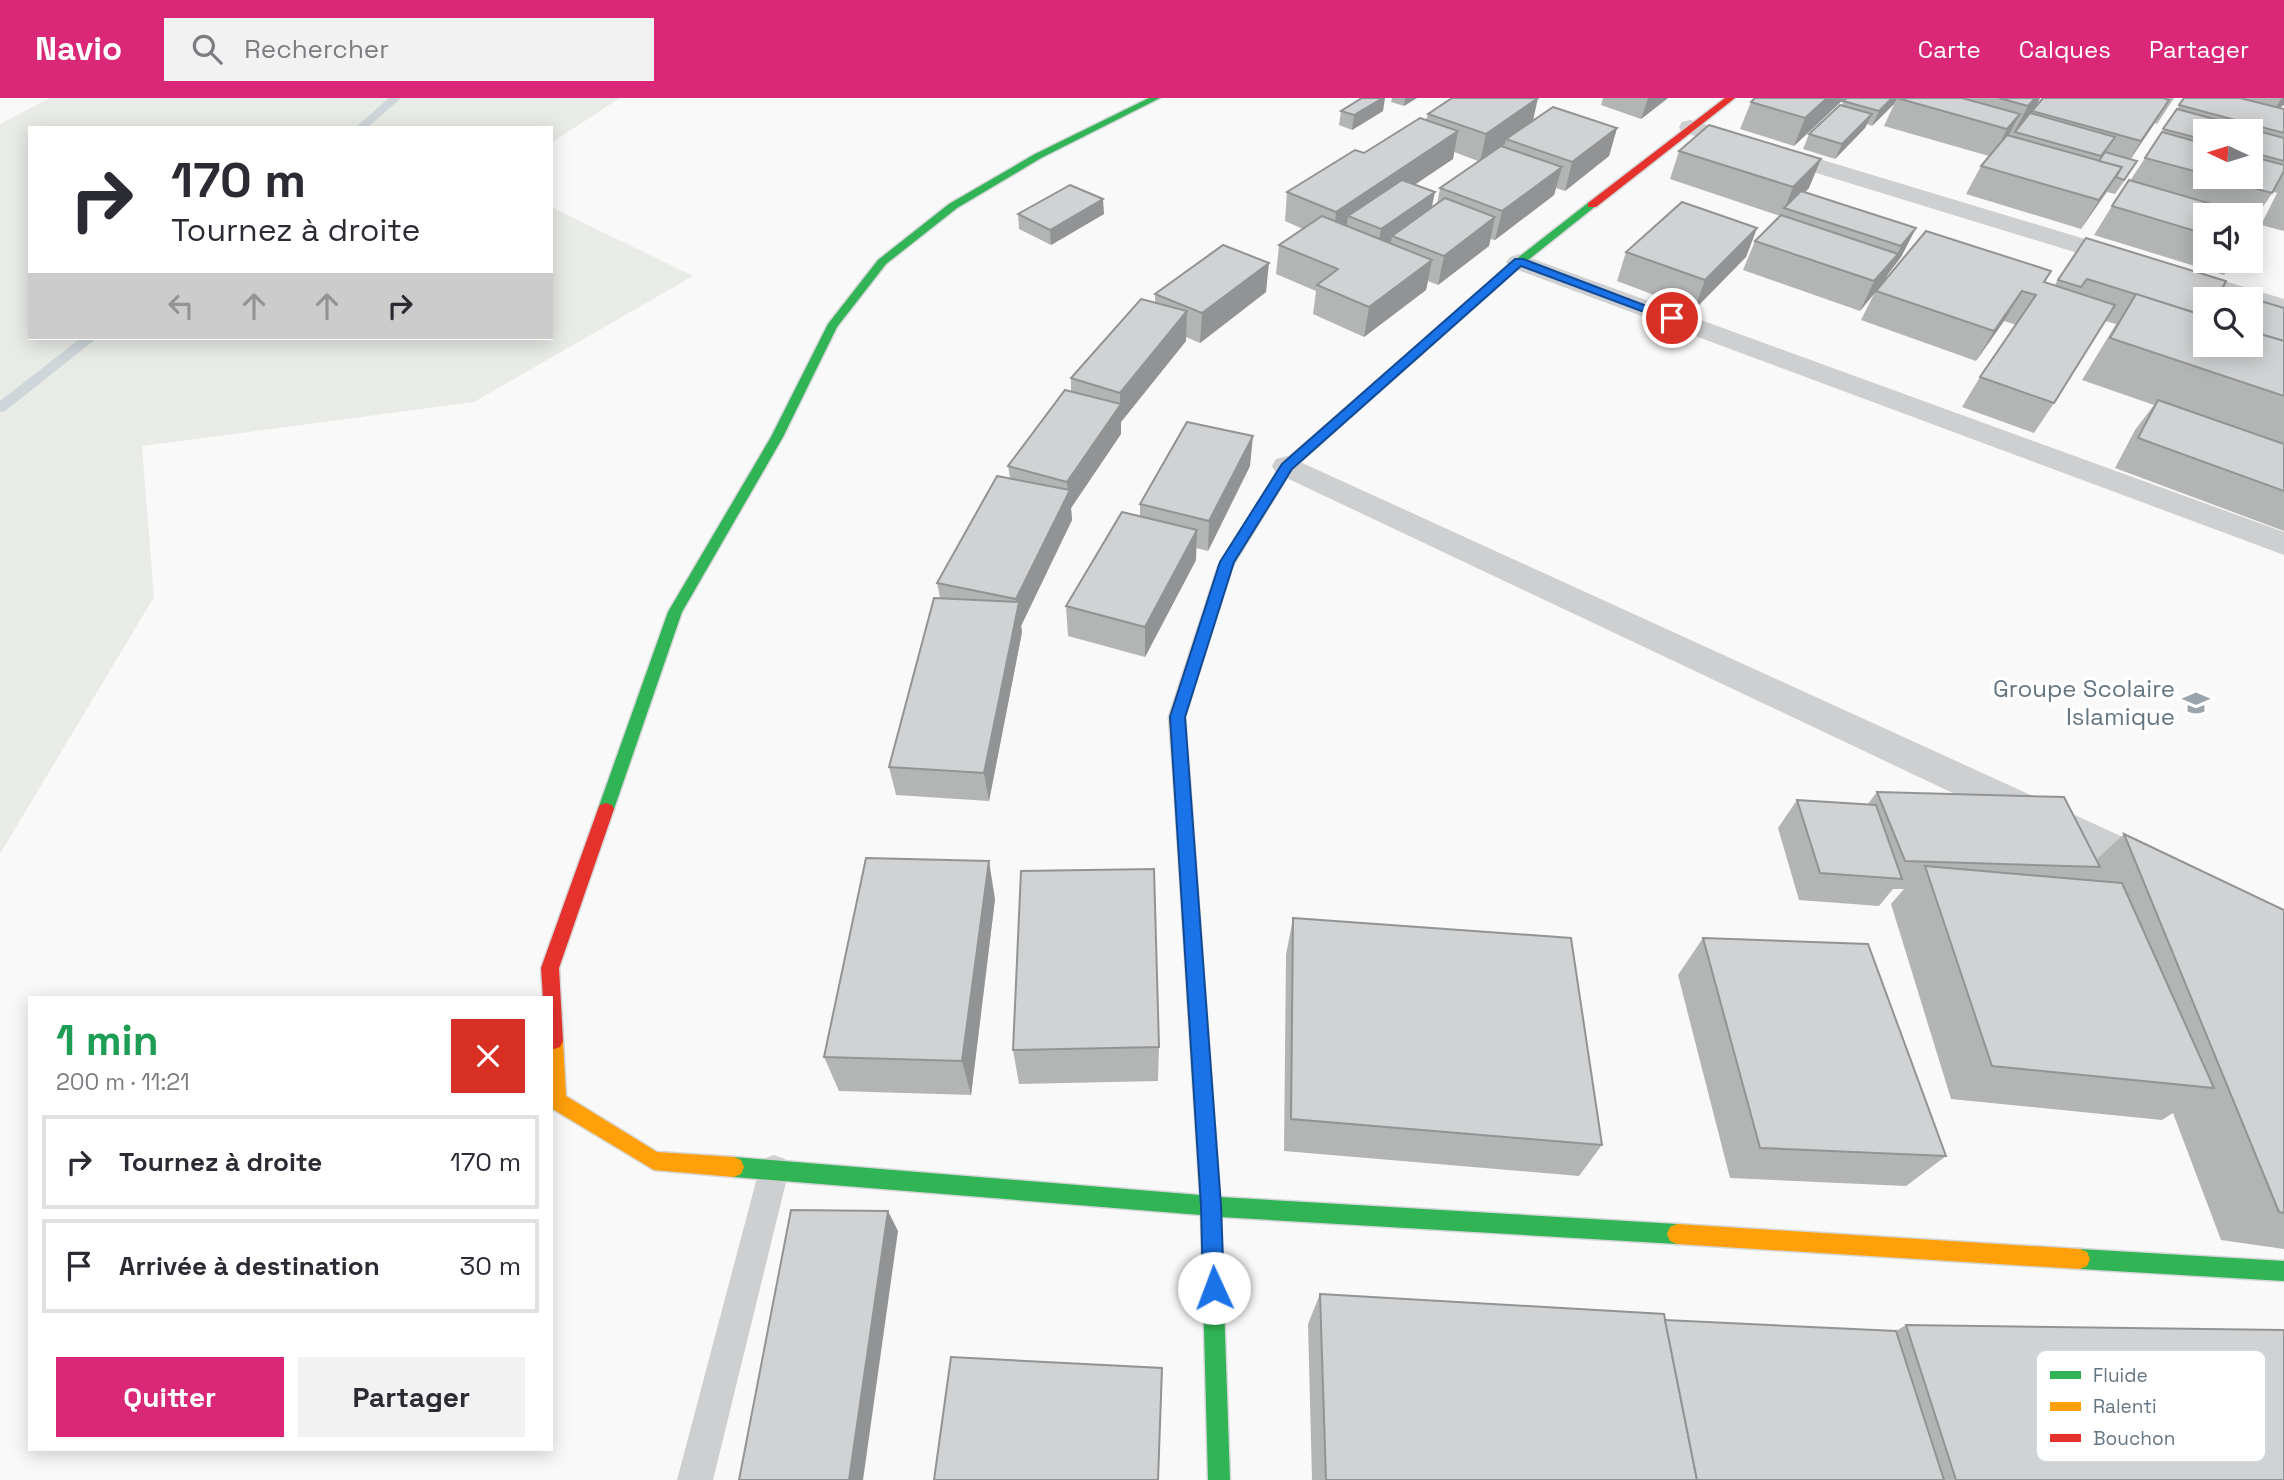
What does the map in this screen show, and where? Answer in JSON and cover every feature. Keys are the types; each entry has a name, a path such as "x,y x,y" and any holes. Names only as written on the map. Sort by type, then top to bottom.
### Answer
{"street":[{"path":"551,996 550,968 675,612 777,438 832,326 882,262 953,206 1038,156 1156,98"},
{"path":"1219,1480 1211,1206 1177,717 1227,562 1287,466 1519,262 1690,127 1731,98"},
{"path":"1690,127 2284,308"},
{"path":"1519,262 2284,544"},
{"path":"1287,466 2183,883"},
{"path":"553,1025 557,1101 654,1161 1211,1206 2284,1271"}],"lane":[{"path":"695,1480 774,1170"}],"shaded area":[{"path":"50,98 620,98 553,142 553,126 28,126 28,340 553,340 553,208 693,276 474,402 142,446 154,597 0,854 0,124"}],"building":[{"path":"1362,98 1383,98 1354,115 1341,111"},
{"path":"1452,98 1538,98 1486,134 1428,114"},
{"path":"1755,98 1827,98 1805,118 1751,102"},
{"path":"1847,98 1892,98 1879,111 1843,101"},
{"path":"1897,98 1962,98 2020,114 2007,129"},
{"path":"1999,98 2035,98 2028,106"},
{"path":"2043,98 2169,100 2141,141 2032,111"},
{"path":"2184,98 2240,98 2284,109 2284,133 2263,127 2263,119 2232,119 2179,105"},
{"path":"1840,105 1872,114 1842,144 1809,134"},
{"path":"1553,107 1617,128 1572,162 1506,139"},
{"path":"2177,109 2214,119 2193,119 2193,137 2163,129"},
{"path":"2030,113 2115,137 2101,156 2015,132"},
{"path":"1420,118 1458,131 1336,212 1287,192 1355,150 1364,153"},
{"path":"1709,125 1821,159 1793,187 1679,151"},
{"path":"2162,132 2193,141 2193,171 2145,158"},
{"path":"2263,132 2284,138 2284,161 2263,155"},
{"path":"2007,135 2122,167 2099,200 1981,166"},
{"path":"1501,146 1562,167 1502,211 1440,188"},
{"path":"2105,152 2137,161 2124,180 2116,177 2122,167 2099,161"},
{"path":"2263,159 2284,165 2284,171 2272,193 2257,189 2263,189"},
{"path":"1402,180 1435,192 1381,229 1348,216"},
{"path":"2129,180 2209,203 2193,203 2193,230 2112,206"},
{"path":"1070,185 1103,199 1050,230 1018,214"},
{"path":"1801,191 1916,228 1901,246 1784,208"},
{"path":"1445,198 1495,217 1444,256 1392,236"},
{"path":"1682,202 1757,228 1705,280 1626,252"},
{"path":"1781,215 1898,254 1874,281 1755,241"},
{"path":"1322,216 1432,260 1369,307 1317,285 1338,269 1279,245"},
{"path":"1926,231 2051,271 2044,282 2115,305 2054,403 1980,377 2036,295 2022,291 1994,331 1876,291"},
{"path":"2086,238 2226,281 2223,287 2193,287 2193,312 2087,279 2081,287 2058,280"},
{"path":"1223,245 1269,263 1202,313 1155,294"},
{"path":"2136,294 2193,312 2193,357 2263,357 2263,335 2284,341 2284,396 2110,338"},
{"path":"1141,299 1187,311 1120,393 1071,378"},
{"path":"2263,302 2284,308 2284,341 2263,335"},
{"path":"1065,390 1121,404 1067,482 1008,466"},
{"path":"2158,400 2284,444 2284,491 2138,438"},
{"path":"1187,422 1253,436 1209,521 1140,504"},
{"path":"997,476 1070,490 1016,599 937,583"},
{"path":"1122,512 1197,530 1145,627 1066,606"},
{"path":"934,598 1019,602 984,773 889,767"},
{"path":"1877,792 2064,797 2100,867 1905,861"},
{"path":"1797,800 1876,805 1902,879 1820,873"},
{"path":"2124,834 2284,910 2284,1213 2279,1212"},
{"path":"866,858 989,861 962,1061 824,1057"},
{"path":"1925,866 2122,883 2214,1088 1992,1066"},
{"path":"1154,869 1159,1047 1013,1050 1021,871"},
{"path":"1293,918 1571,938 1602,1145 1291,1119"},
{"path":"1703,938 1868,944 1946,1156 1760,1148"},
{"path":"791,1210 888,1211 849,1480 739,1480"},
{"path":"1320,1294 1664,1314 1697,1480 1326,1480"},
{"path":"1665,1320 1896,1331 1944,1480 1697,1480"},
{"path":"1906,1325 2284,1330 2284,1480 1956,1480"},
{"path":"951,1357 1162,1368 1158,1480 934,1480"}],"waterway":[{"path":"362,126 396,98"},
{"path":"0,408 49,367 87,340"}],"traffic: fast":[{"path":"606,809 675,612 777,437 832,326 882,262 953,206 1038,156 1156,98"},
{"path":"1225,567 1287,466 1519,262 1592,205"},
{"path":"1182,783 1211,1206 1219,1480"},
{"path":"734,1167 1211,1206 1677,1234"},
{"path":"2080,1259 2284,1271"}],"traffic: slow":[{"path":"1182,783 1177,717 1225,567"},
{"path":"554,1041 557,1101 654,1161 734,1167"},
{"path":"1677,1234 2080,1259"}],"traffic: jam":[{"path":"1592,205 1731,98"},
{"path":"552,996 550,968 606,809"},
{"path":"553,1023 554,1041"}],"place":[{"name":"Groupe Scolaire Islamique","path":"2196,703"}],"route":[{"path":"1214,1288 1211,1206 1177,717 1227,562 1287,466 1519,262 1672,318"}]}
